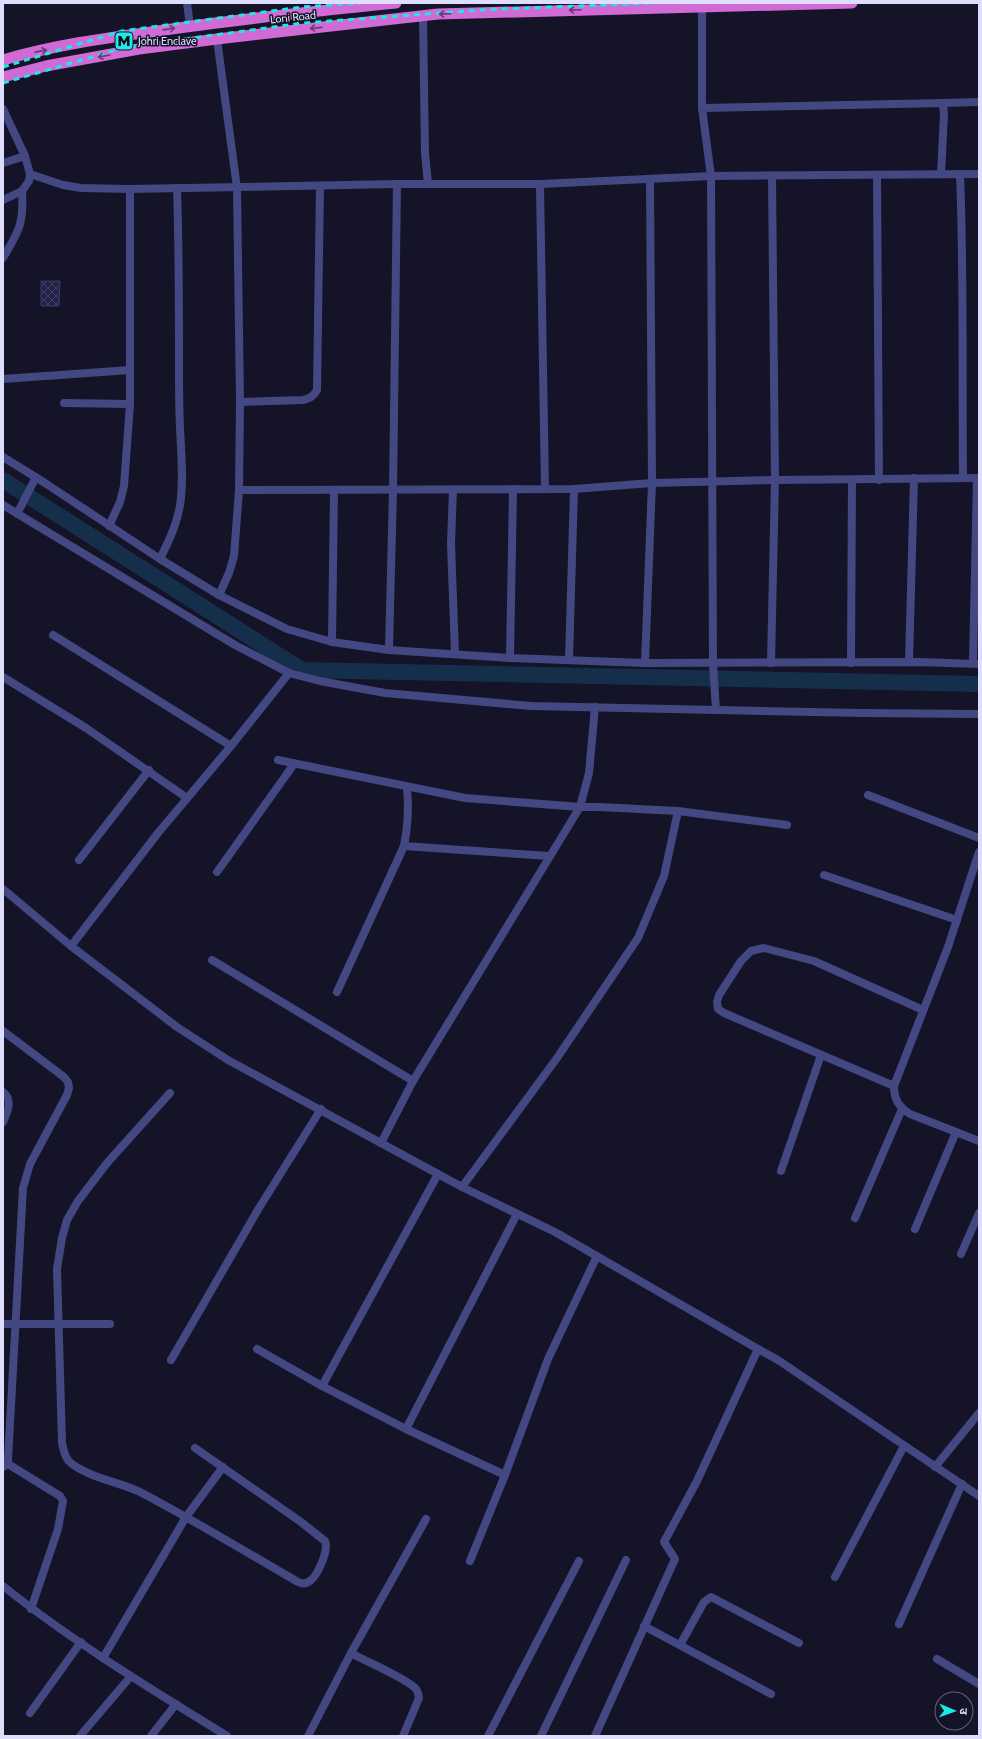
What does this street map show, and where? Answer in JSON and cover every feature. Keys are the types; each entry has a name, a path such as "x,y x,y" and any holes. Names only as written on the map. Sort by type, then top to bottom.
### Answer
{"highway":[{"name":"Loni Road","path":"3,60 21,54 105,38 220,21 396,3"},
{"name":"Loni Road","path":"3,77 46,66 140,49 423,16 702,5 852,3"}],"street":[{"path":"187,3 190,26"},
{"path":"702,5 702,108 711,176 713,663 716,710"},
{"path":"423,16 428,184"},
{"path":"217,39 237,188 240,402 239,490 234,556 229,573 219,595"},
{"path":"702,108 979,102"},
{"path":"941,174 944,114 943,103"},
{"path":"3,109 25,156 30,174 29,181 22,191 3,200"},
{"path":"3,163 25,156"},
{"path":"30,174 63,185 75,187 130,189 397,184 540,184 711,176 979,174"},
{"path":"960,174 963,261 963,478"},
{"path":"877,175 879,480"},
{"path":"771,663 775,480 772,176"},
{"path":"645,663 652,483 650,179"},
{"path":"389,650 393,490 397,184"},
{"path":"540,184 545,489"},
{"path":"240,402 303,400 310,398 317,390 320,186"},
{"path":"160,559 171,538 178,517 181,490 182,464 180,424 180,326 178,292 177,188"},
{"path":"110,526 120,502 124,486 130,404 130,189"},
{"path":"3,258 16,236 22,219 22,191"},
{"path":"3,379 130,370"},
{"path":"64,404 130,404"},
{"path":"3,457 36,477 160,559 219,595 287,629 332,642 389,650 510,658 645,663 976,663 978,478 652,483 574,489 239,490"},
{"path":"18,514 36,477"},
{"path":"909,662 914,478"},
{"path":"851,663 852,480"},
{"path":"510,658 513,489"},
{"path":"569,660 574,489"},
{"path":"332,642 334,490"},
{"path":"453,490 452,543 454,654"},
{"path":"3,505 235,645 289,673 320,681 386,693 531,706 979,714"},
{"path":"53,635 231,746"},
{"path":"71,946 158,833 231,746 289,673"},
{"path":"3,677 86,728 188,798"},
{"path":"381,1143 413,1082 549,856 580,808 589,773 595,708"},
{"path":"278,760 465,798 580,808 599,807 678,811 787,825"},
{"path":"217,872 294,764"},
{"path":"79,860 149,770"},
{"path":"337,992 404,846 409,804 407,787"},
{"path":"868,795 979,838"},
{"path":"462,1187 557,1058 638,938 664,876 678,811"},
{"path":"404,846 549,856"},
{"path":"979,852 948,947 894,1086 894,1096 902,1108 910,1114 979,1142"},
{"path":"824,874 957,920"},
{"path":"3,889 71,946 177,1027 228,1060 321,1109 462,1187 555,1232 778,1360 979,1496"},
{"path":"894,1086 718,1009 717,1002 719,995 741,961 751,950 764,948 814,961 924,1010"},
{"path":"212,960 413,1082"},
{"path":"3,1031 64,1077 68,1082 69,1088 64,1103 30,1164 26,1175 20,1228 5,1466 63,1499 58,1529 32,1609"},
{"path":"781,1171 821,1055"},
{"path":"3,1092 9,1100 9,1106 3,1122"},
{"path":"170,1093 107,1163 78,1201 67,1220 62,1238 58,1269 58,1324 62,1443 65,1457 71,1464 85,1472 136,1490 186,1517 298,1582 306,1583 311,1581 327,1552 327,1545 325,1541 301,1522 195,1448"},
{"path":"856,1218 902,1108"},
{"path":"171,1360 259,1208 321,1109"},
{"path":"915,1230 956,1132"},
{"path":"322,1386 438,1174"},
{"path":"961,1254 979,1213"},
{"path":"406,1429 517,1214"},
{"path":"470,1561 505,1475 548,1359 597,1256"},
{"path":"3,1324 110,1324"},
{"path":"257,1349 322,1386 406,1429 505,1475"},
{"path":"595,1736 675,1559 664,1542 697,1481 758,1349"},
{"path":"935,1467 979,1413"},
{"path":"835,1577 904,1446"},
{"path":"103,1658 186,1517 223,1467"},
{"path":"899,1624 962,1484"},
{"path":"308,1736 351,1653 426,1519"},
{"path":"541,1736 626,1560"},
{"path":"488,1736 579,1561"},
{"path":"3,1586 32,1609 103,1658 227,1736"},
{"path":"680,1645 704,1602 711,1597 799,1642"},
{"path":"644,1626 771,1694"},
{"path":"30,1713 81,1642"},
{"path":"351,1653 414,1687 418,1692 419,1698 403,1736"},
{"path":"937,1659 979,1684"},
{"path":"80,1736 131,1676"},
{"path":"151,1736 176,1704"}],"building":[{"path":"41,281 60,281 59,306 41,306"}],"waterway":[{"path":"3,480 302,670 979,684"}],"railway":[{"path":"3,67 122,31 302,7 361,3"},
{"path":"3,83 126,47 303,23 480,10 650,3"}],"place":[{"name":"Johri Enclave","path":"124,41"}]}
